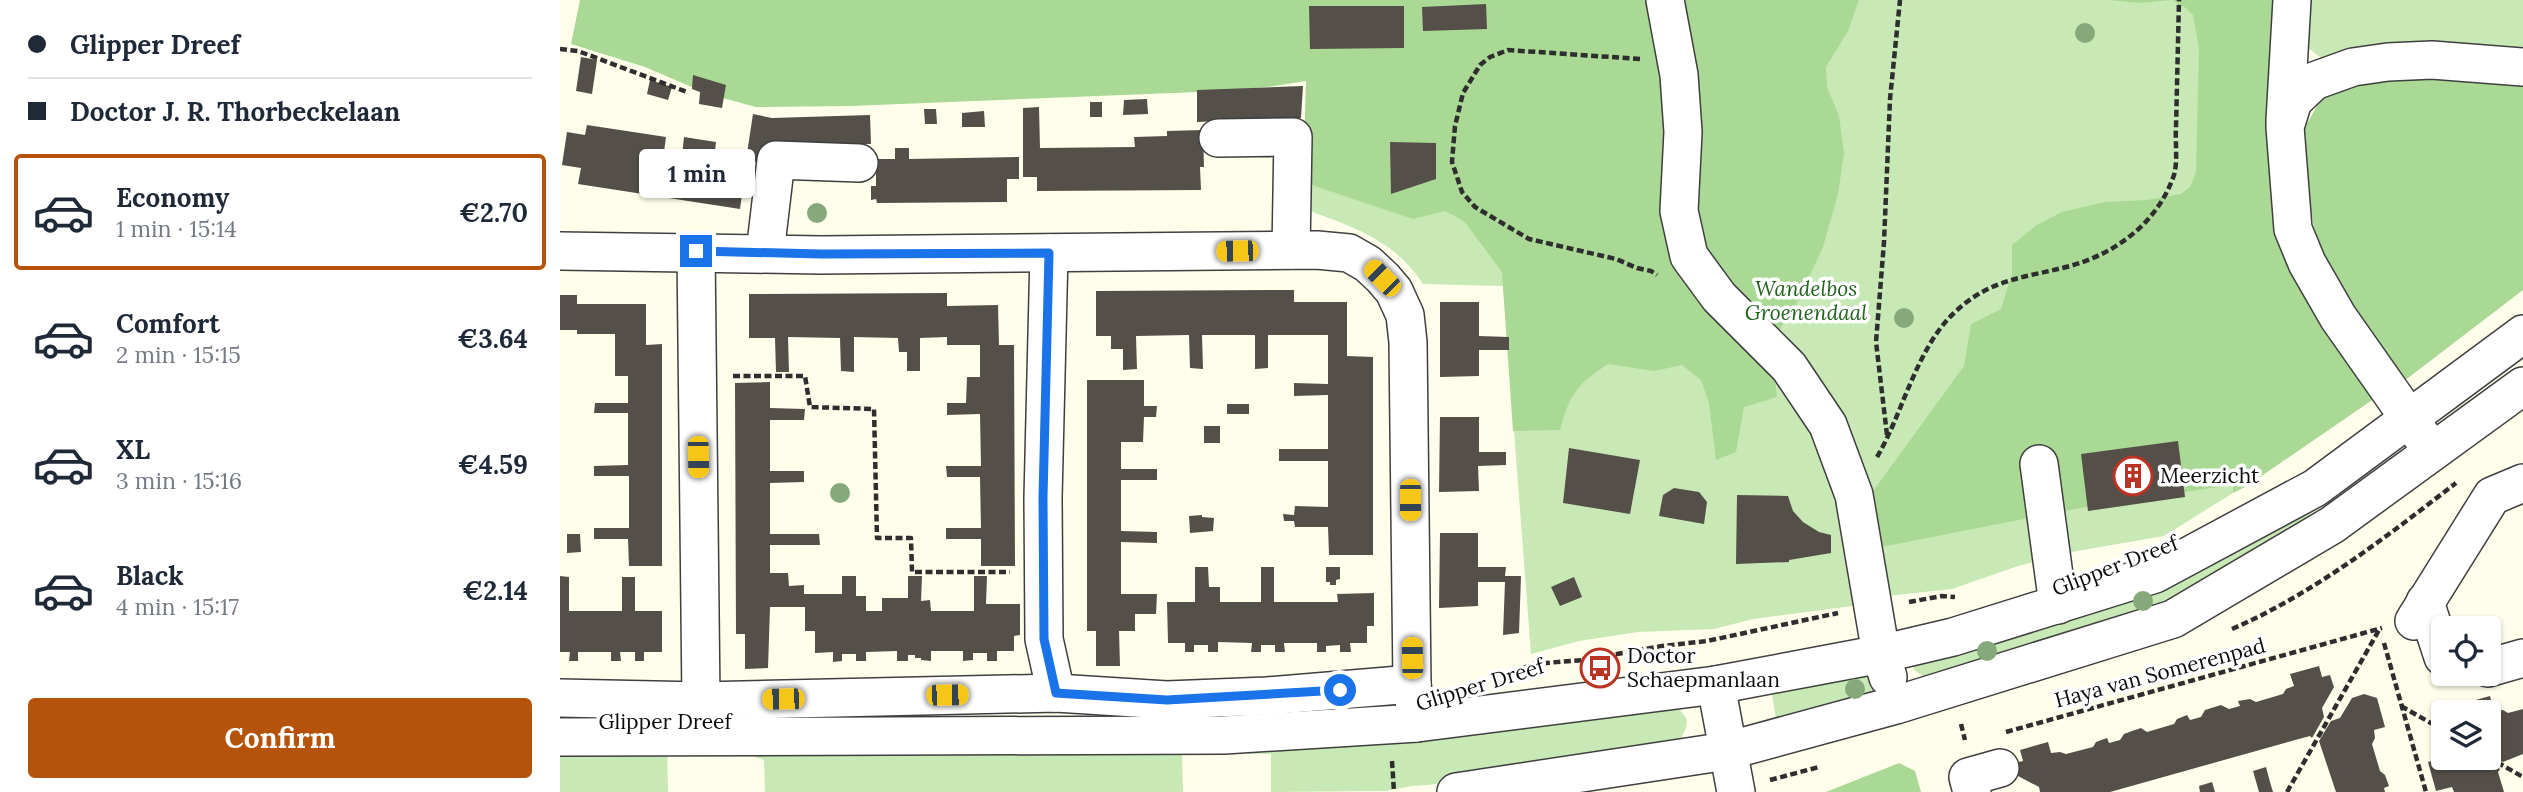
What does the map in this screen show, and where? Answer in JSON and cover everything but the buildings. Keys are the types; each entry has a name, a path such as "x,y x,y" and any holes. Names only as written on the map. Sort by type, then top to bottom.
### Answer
{"street":[{"path":"1665,0 1676,61 1683,132 1679,211 1689,256 1719,298 1789,367 1828,425 1854,495 1881,654 1896,705"},
{"path":"2292,0 2285,127 2293,229 2307,263 2338,317 2433,453"},
{"path":"2285,127 2293,101 2314,81 2353,67 2432,60 2523,67"},
{"path":"1218,138 1293,137 1291,250"},
{"path":"765,253 776,160 859,163"},
{"path":"560,250 1049,253 1291,250 1349,253 1368,264 1394,291 1405,315 1408,342 1412,684 1417,723"},
{"path":"696,251 702,701"},
{"path":"1049,253 1044,639 1056,693"},
{"name":"Glipper Dreef","path":"560,737 1224,735 1417,723 1716,685 1881,654 1953,637 2155,574 2315,488 2523,334"},
{"path":"1455,792 1727,751 1896,705 2173,619 2332,525 2523,386"},
{"path":"2039,464 2057,605"},
{"path":"2431,644 2406,617 2492,496 2523,483"},
{"path":"2213,544 2229,586"},
{"path":"2501,664 2523,658"},
{"name":"Glipper Dreef","path":"560,698 702,701 1056,693 1167,700 1267,696 1412,684"},
{"path":"1716,685 1736,792"},
{"path":"1972,792 1968,777 1998,751"}],"path":[{"path":"1887,438 1876,342 1884,242 1890,99 1900,0"},
{"path":"1854,495 1887,438 1931,342 1953,313 1999,282 2073,265 2101,255 2146,223 2162,200 2175,173 2179,0"},
{"path":"560,49 578,51 687,92"},
{"path":"1665,282 1651,271 1616,259 1528,239 1510,230 1475,207 1462,192 1452,162 1455,126 1463,93 1480,65 1490,57 1508,50 1676,61"},
{"path":"698,375 805,376 810,407 874,408 877,538 911,538 912,572 1044,573"},
{"name":"Glipper Dreef","path":"1505,675 1533,664 1583,660 1707,641 1839,613 1942,596 1968,597"},
{"path":"2406,617 2400,705 2426,792"},
{"path":"2287,792 2406,617"},
{"name":"Haya van Somerenpad","path":"1998,751 2406,617"},
{"path":"2400,705 2431,723"},
{"path":"2501,764 2523,777"}],"green space":[{"path":"580,0 1656,0 1673,210 1774,371 1777,397 1744,407 1736,452 1716,460 1709,403 1701,380 1682,365 1654,371 1608,364 1588,378 1576,391 1567,407 1560,430 1513,431 1502,272 1464,221 1445,211 1413,219 1303,182 1306,81 1268,87 1198,92 851,106 756,107 708,94 645,67 571,44"},
{"name":"Wandelbos Groenendaal","path":"1277,0 2257,0 2228,485 2233,485 2233,493 2164,536 2077,551 2018,566 1952,589 1859,599 1860,605 1753,619 1714,629 1638,632 1579,641 1531,654 1503,286 1423,284 1399,256 1371,236 1304,209 1307,81"},
{"path":"1675,0 1859,0 1848,31 1826,67 1827,87 1839,116 1844,153 1838,194 1823,247 1798,301 1774,338 1690,231"},
{"path":"2108,0 2172,0 2140,3"},
{"path":"2172,0 2280,0 2276,161 2381,394 2233,493 2233,485 2101,504 1876,548 1871,494 1964,366 1971,324 2001,309 2012,274 2012,245 2037,225 2062,212 2105,202 2147,200 2181,194 2190,187 2196,172 2199,49 2193,15"},
{"path":"2301,0 2523,0 2523,51 2326,62 2298,40"},
{"path":"2393,74 2523,77 2523,290 2404,381 2319,262 2300,136 2322,97"},
{"path":"2362,491 2159,606 1932,682 1914,670 1911,655 2269,532"},
{"path":"1868,673 1876,678 1873,691 1862,703 1777,725 1770,683"},
{"path":"1673,706 1681,711 1687,720 1676,748 1520,778 1412,786 1386,791 1271,792 1271,754 1182,753 1183,792 765,792 764,760 755,757 755,745"},
{"path":"560,742 667,742 668,792 560,792"},
{"path":"1899,763 1915,771 1921,792 1826,792"}],"place":[{"name":"Meerzicht","path":"2133,476"},
{"name":"Doctor Schaepmanlaan","path":"1600,668"}],"route":[{"path":"696,251 821,254 1049,253 1043,498 1044,639 1056,693 1167,700 1340,690"}]}
